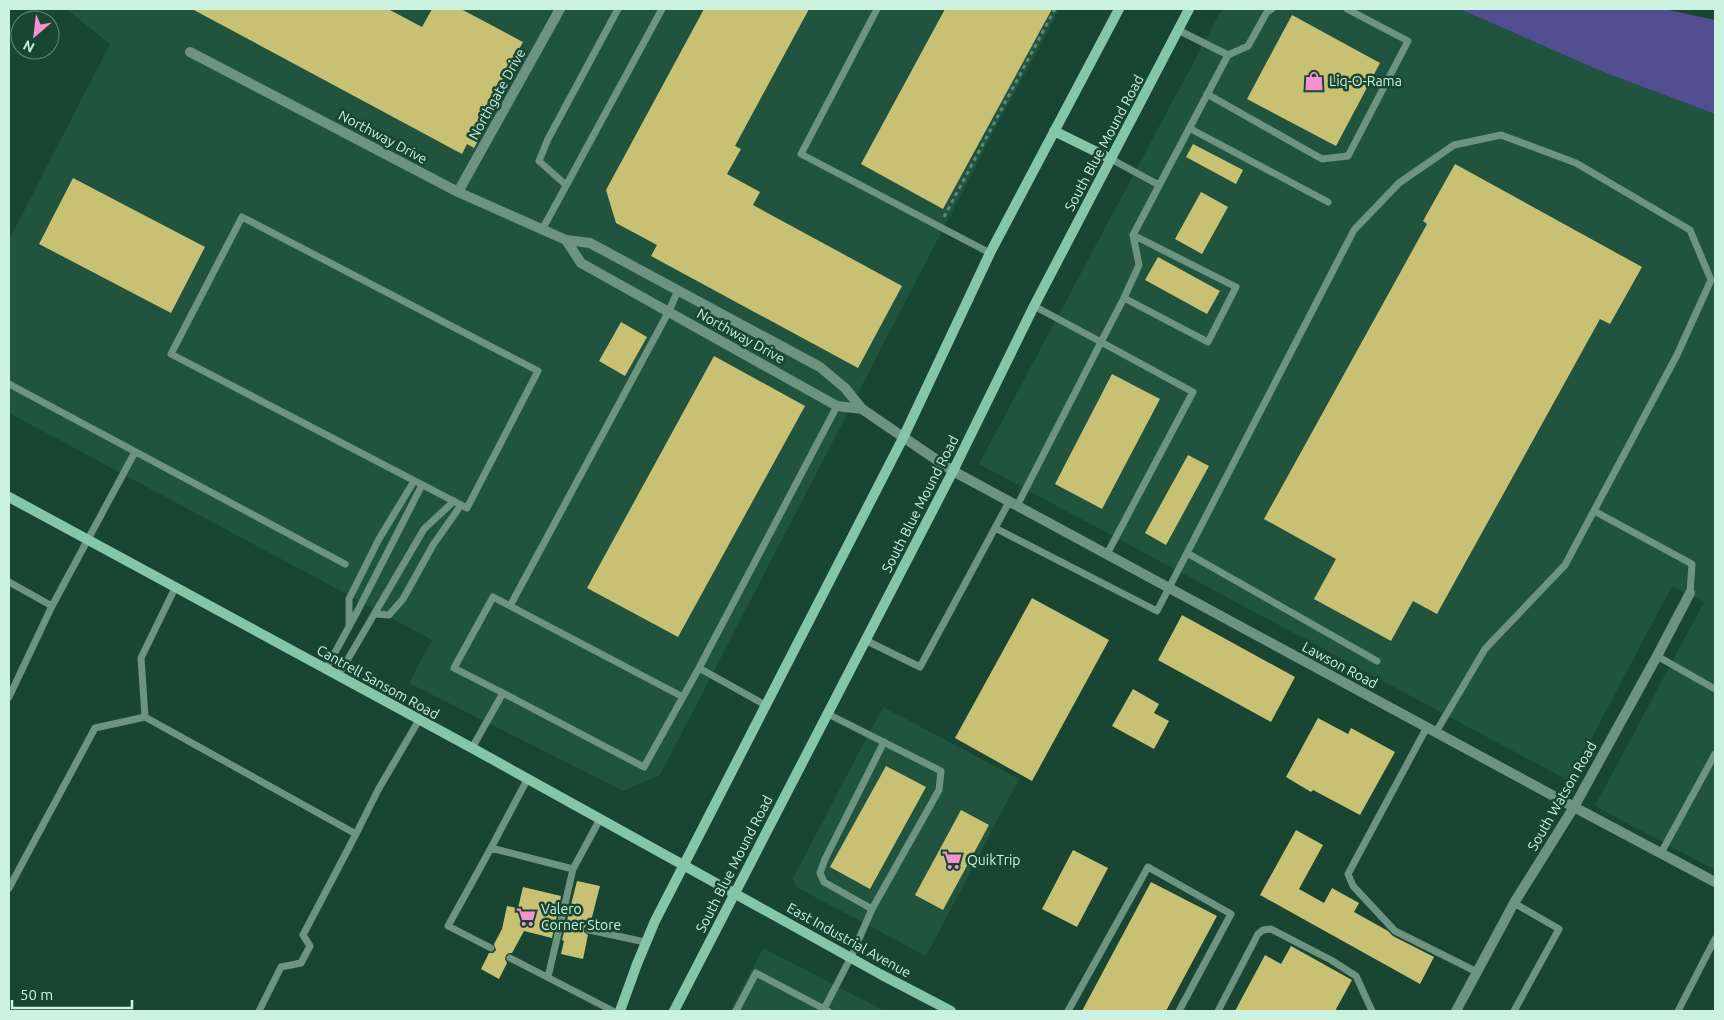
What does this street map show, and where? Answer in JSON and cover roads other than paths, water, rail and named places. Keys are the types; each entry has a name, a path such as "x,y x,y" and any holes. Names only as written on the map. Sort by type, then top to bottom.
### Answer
{"main road":[{"path":"620,1011 645,942 903,438 990,253 1119,9"},
{"name":"South Blue Mound Road","path":"674,1011 953,471 1034,306 1189,9"},
{"path":"1054,131 1111,159"},
{"name":"Cantrell Sansom Road","path":"9,497 176,586 734,892"},
{"name":"East Industrial Avenue","path":"734,892 950,1011"}],"street":[{"name":"Northgate Drive","path":"458,192 560,9"},
{"name":"Northway Drive","path":"190,52 458,192 566,240 590,243 820,367 845,388 862,409 953,471"},
{"name":"Northway Drive","path":"566,240 581,263 837,406 862,409"},
{"name":"Lawson Road","path":"953,471 1715,882"},
{"name":"South Watson Road","path":"1456,1011 1514,904 1574,807 1690,593"}],"lane":[{"path":"566,185 539,160 548,139 618,9"},
{"path":"542,230 662,9"},
{"path":"878,9 801,154 990,253"},
{"path":"865,640 920,667 995,528 1013,504 1124,298 1139,265 1133,235 1228,54 1248,46 1267,12 1272,9"},
{"path":"1207,94 1322,159 1348,156 1408,41 1347,9"},
{"path":"1178,30 1228,54"},
{"path":"1189,128 1328,202"},
{"path":"995,528 1157,611 1354,230 1399,184 1454,145 1501,135 1576,163 1690,230 1711,280 1677,355 1565,565 1485,649 1431,730 1348,874 1353,886 1396,930 1477,972"},
{"path":"1111,159 1160,185"},
{"path":"242,217 538,371 467,508 422,485 171,354 242,217"},
{"path":"1124,298 1208,342 1236,287 1133,235"},
{"path":"510,606 669,311 678,290"},
{"path":"1034,306 1193,392 1107,554"},
{"path":"9,384 345,564"},
{"path":"683,697 493,598 454,668 644,767 683,697 837,406"},
{"path":"9,697 52,606 134,452"},
{"path":"348,628 349,599 379,539 414,481"},
{"path":"326,669 422,485"},
{"path":"338,676 424,529 454,501"},
{"path":"375,614 389,615 403,599 433,545 461,505"},
{"path":"1594,511 1692,564 1690,593"},
{"path":"1186,553 1377,661"},
{"path":"9,582 52,606"},
{"path":"145,717 141,658 176,586"},
{"path":"1657,656 1715,689"},
{"path":"698,668 767,706"},
{"path":"472,748 503,693"},
{"path":"736,1011 756,973 825,1011 872,909 939,790 941,770 828,714"},
{"path":"9,888 95,728 145,717 356,834"},
{"path":"259,1011 281,967 301,963 310,946 303,935 378,790 419,720"},
{"path":"872,909 824,882 820,873 825,859 884,742"},
{"path":"1661,853 1715,754"},
{"path":"491,948 448,926 528,778"},
{"path":"548,978 564,925 573,869 600,819"},
{"path":"491,848 573,869"},
{"path":"1068,1011 1148,867 1232,914 1179,1011"},
{"path":"1514,904 1559,929 1514,1011"},
{"path":"1218,1011 1258,934 1263,930 1271,929 1331,960 1356,976 1372,1011"},
{"path":"589,930 645,942"},
{"path":"1678,1011 1715,939"},
{"path":"510,958 614,1011"}],"place":[{"name":"Liq-O-Rama","path":"1314,81"},
{"name":"QuikTrip","path":"952,860"},
{"name":"Valero Corner Store","path":"526,917"}]}
